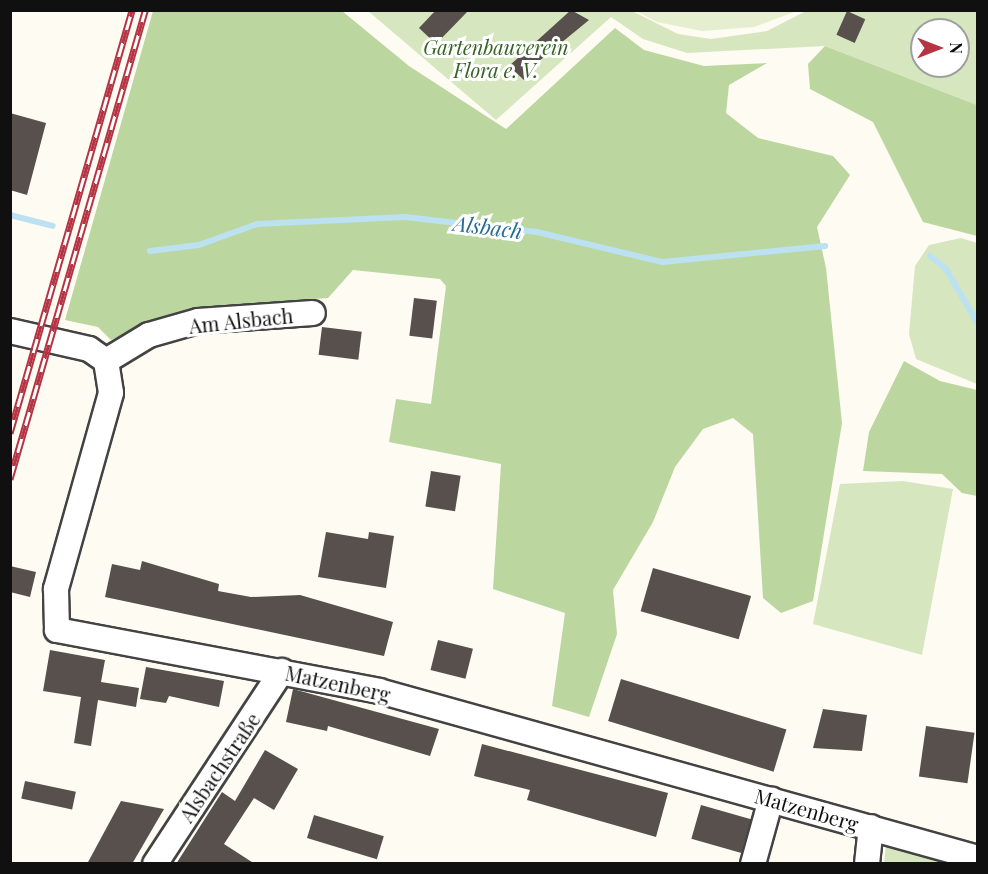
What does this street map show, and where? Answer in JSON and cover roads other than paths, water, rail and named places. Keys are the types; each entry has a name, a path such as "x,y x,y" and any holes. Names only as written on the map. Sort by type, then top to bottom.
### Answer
{"street":[{"name":"Am Alsbach","path":"106,361 149,335 198,321 313,313"},
{"path":"10,331 90,349 106,361"},
{"name":"Matzenberg","path":"106,361 111,393 56,589 57,630 282,671 390,694 978,858"},
{"name":"Alsbachstraße","path":"155,864 282,671"},
{"path":"753,864 771,799"},
{"path":"867,864 871,827"}],"waterway":[{"name":"Alsbach","path":"10,215 53,226"},
{"name":"Alsbach","path":"150,251 199,245 257,224 405,217 537,232 662,262 825,246"},
{"name":"Alsbach","path":"930,256 946,269 978,324"}],"railway":[{"path":"10,433 132,10"},
{"path":"10,479 145,10"}],"park label":[{"name":"Gartenbauverein Flora e. V.","path":"496,58"}]}
